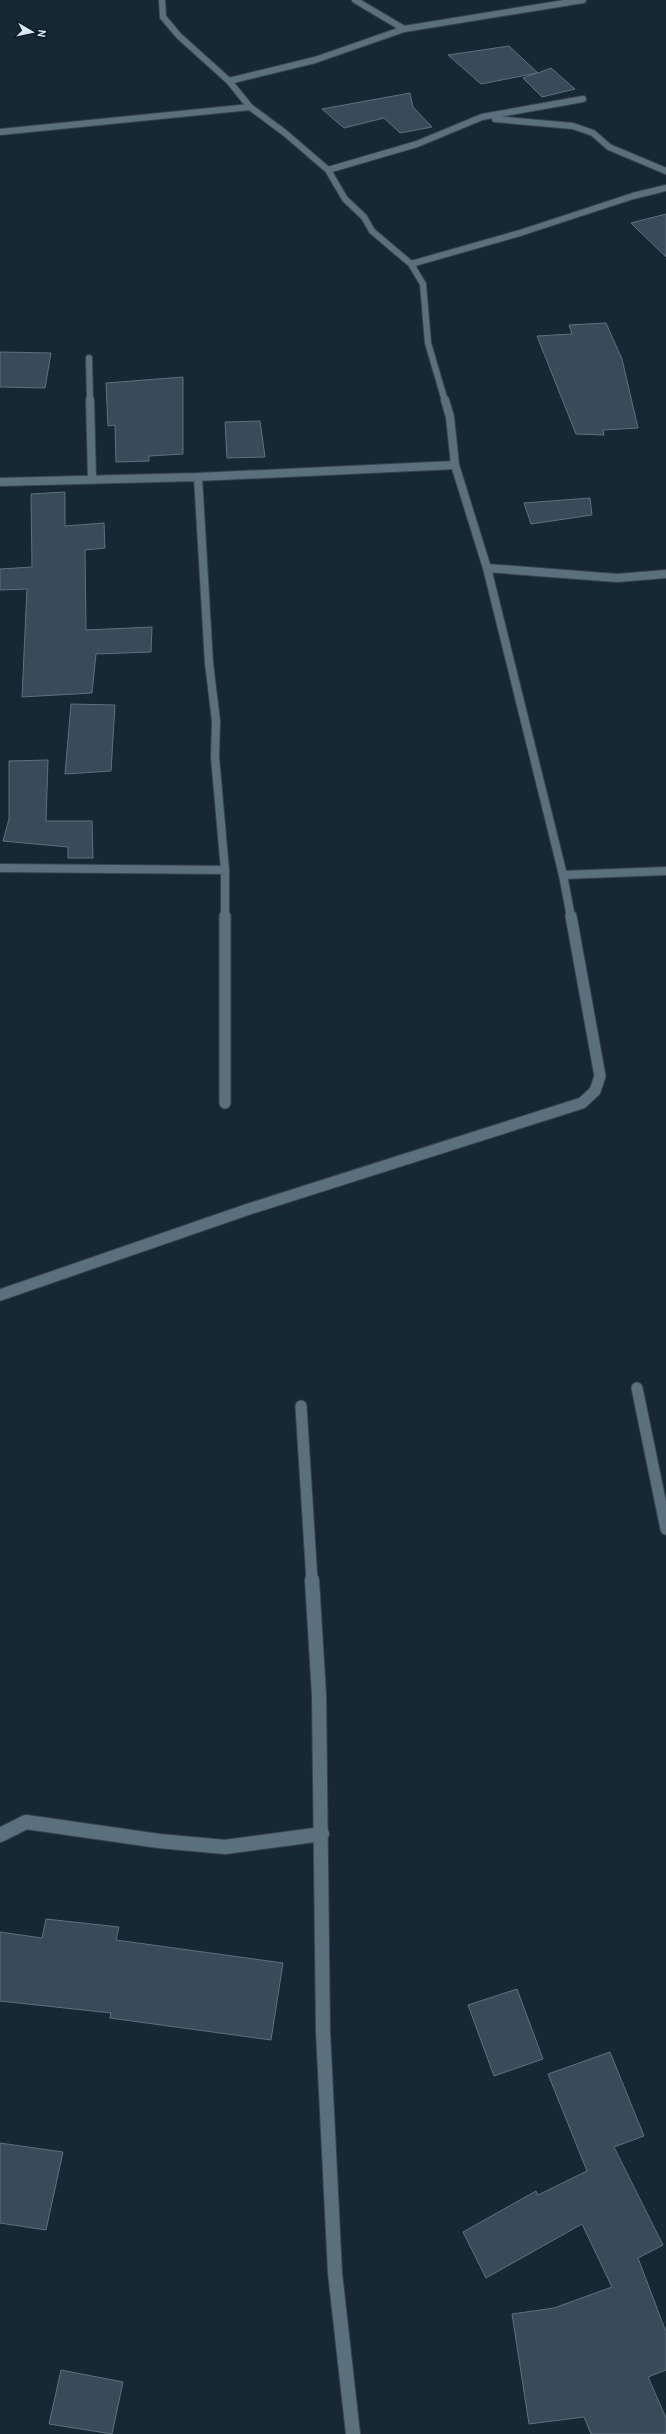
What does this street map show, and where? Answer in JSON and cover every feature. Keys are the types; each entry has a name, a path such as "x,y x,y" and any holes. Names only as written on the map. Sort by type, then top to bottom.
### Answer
{"street":[{"path":"0,1295 249,1209 582,1103 595,1091 600,1076 563,875 487,568 455,465 450,417 428,343 423,284 411,264 372,231 364,217 345,199 328,170 285,133 250,107 229,80 179,36 163,16 162,0"},
{"path":"355,0 404,29"},
{"path":"229,80 315,60 404,29 583,0"},
{"path":"328,170 417,144 482,117 583,99"},
{"path":"0,132 250,107"},
{"path":"482,117 515,122 573,126 593,133 609,147 666,171"},
{"path":"411,264 520,233 633,196 666,188"},
{"path":"89,358 92,478"},
{"path":"0,482 92,478 198,477 455,465"},
{"path":"198,477 209,663 216,721 215,758 224,870 225,1103"},
{"path":"487,568 617,578 666,574"},
{"path":"0,868 224,870"},
{"path":"563,875 666,871"},
{"path":"637,1388 666,1529"},
{"path":"302,1406 319,1696 322,1834 323,2031 335,2273 353,2434"},
{"path":"0,1835 26,1822 72,1827 159,1841 225,1847 322,1834"}],"building":[{"path":"509,46 538,73 551,68 575,89 542,97 523,78 537,73 481,84 448,55"},
{"path":"410,93 413,107 432,127 400,133 384,118 344,128 322,109"},
{"path":"666,214 666,257 631,223"},
{"path":"606,323 622,359 638,428 603,430 604,435 576,434 537,336 572,334 569,325"},
{"path":"0,352 51,353 45,388 0,387"},
{"path":"183,377 183,454 149,456 149,461 116,462 115,425 108,426 106,383"},
{"path":"260,421 265,457 227,458 225,422"},
{"path":"65,492 65,526 104,523 105,548 85,550 86,630 152,627 151,652 96,654 92,693 22,697 27,589 0,590 0,569 32,567 31,494"},
{"path":"590,498 592,515 531,524 524,503"},
{"path":"71,704 115,705 111,771 65,774"},
{"path":"48,760 46,821 92,821 93,858 68,858 68,847 3,841 9,819 9,761"},
{"path":"46,1919 119,1927 116,1940 283,1963 271,2040 110,2018 111,2013 0,2001 0,1932 42,1938"},
{"path":"517,1989 543,2059 494,2076 468,2005"},
{"path":"610,2052 644,2136 614,2147 663,2245 638,2258 666,2332 666,2370 648,2377 666,2418 666,2434 591,2434 584,2417 529,2424 512,2314 554,2308 612,2287 582,2224 486,2278 463,2232 536,2191 538,2195 587,2171 548,2074"},
{"path":"0,2143 63,2152 46,2230 0,2223"},
{"path":"61,2370 123,2382 112,2434 49,2424"}]}
